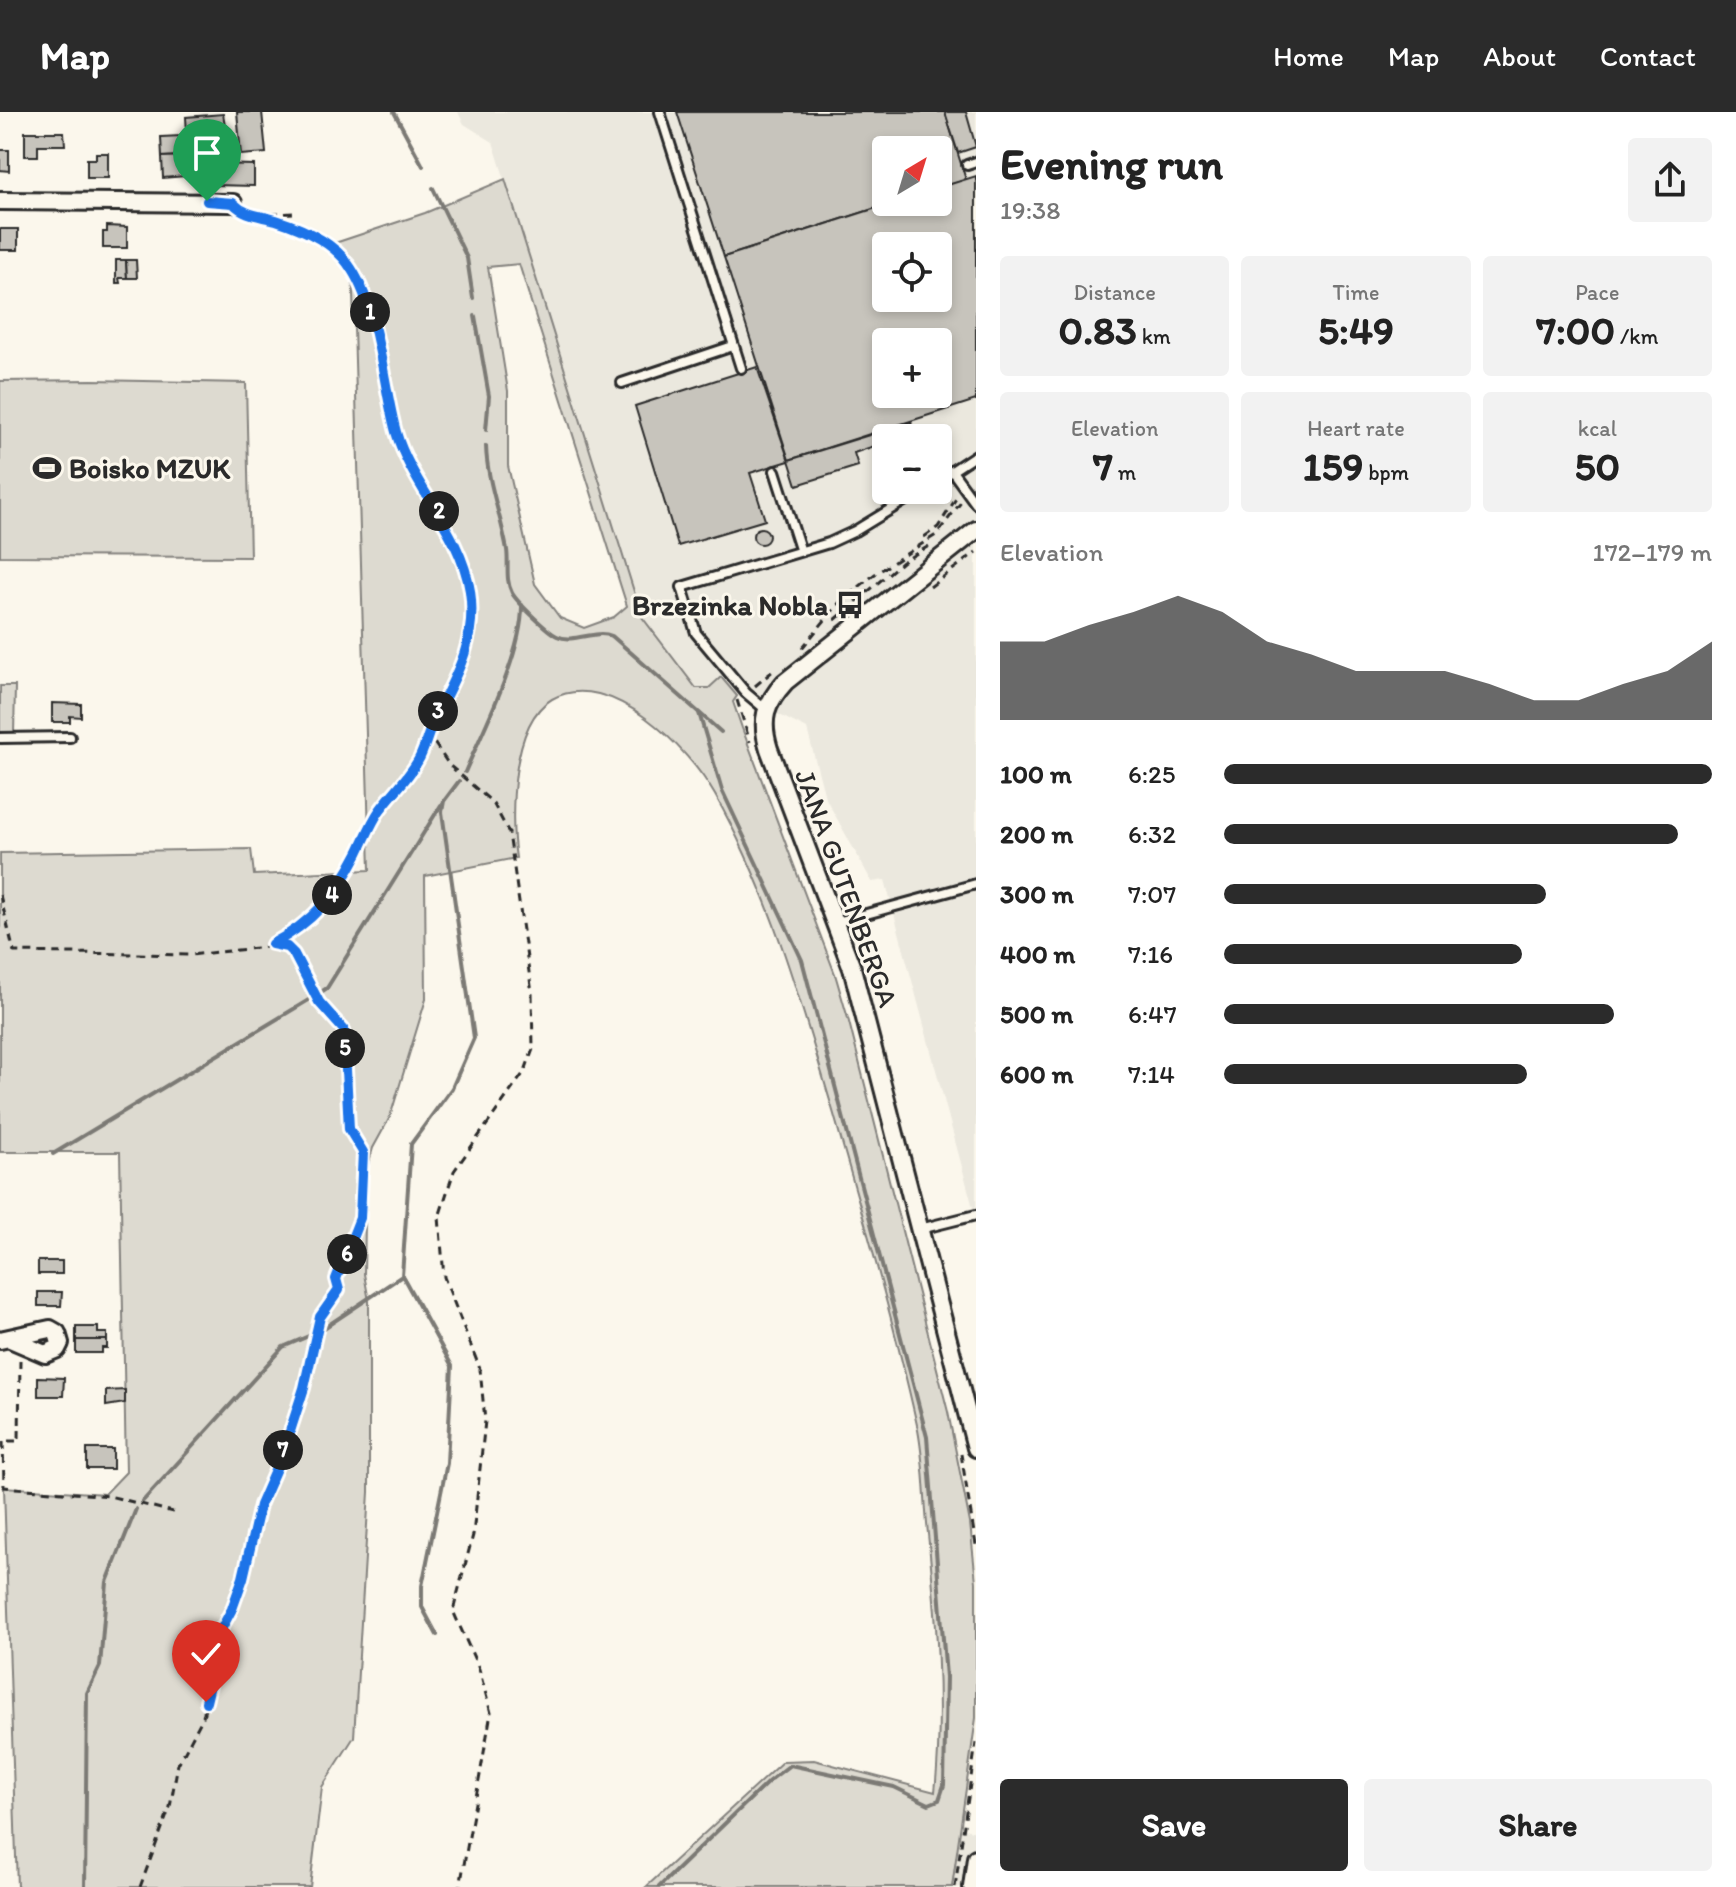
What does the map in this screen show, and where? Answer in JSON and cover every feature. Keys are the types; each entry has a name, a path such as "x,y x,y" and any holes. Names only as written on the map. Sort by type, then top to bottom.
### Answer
{"street":[{"path":"0,201 233,203"},
{"path":"765,709 785,682 976,530"},
{"name":"JANA GUTENBERGA","path":"765,709 769,749 837,922 867,1017 920,1229 968,1451"},
{"path":"972,1887 976,1858"}],"lane":[{"path":"660,112 741,368"},
{"path":"622,383 733,346"},
{"path":"976,455 952,471 976,504"},
{"path":"775,471 800,549"},
{"path":"765,709 746,693 696,633 682,587 746,570 855,531 899,504"},
{"path":"0,738 70,737"},
{"path":"837,922 976,884"},
{"path":"920,1229 976,1215"}],"path":[{"path":"0,895 7,912 14,952 190,955 272,944 300,930 336,890 379,811 419,758 463,664 470,622 470,590 436,506 398,437 370,312 349,265 330,246 311,234 244,214 233,203"},
{"path":"254,216 293,213"},
{"path":"798,651 840,602 875,574 936,535 954,507 970,495"},
{"path":"924,537 938,527 957,497"},
{"path":"835,620 902,562 929,546"},
{"path":"751,745 736,704 777,668"},
{"path":"431,728 440,755 493,803 509,833 535,1022 533,1049 525,1071 454,1171 439,1217 444,1277 480,1369 485,1421 473,1535 453,1611 479,1669 491,1713 460,1887"},
{"path":"859,947 866,928 885,919"},
{"path":"140,1887 170,1807 178,1764 203,1717 210,1685 210,1650 232,1609 243,1578 260,1505 284,1450 304,1388 320,1317 339,1290 336,1279 360,1218 363,1152 349,1129 344,1030 319,1002 294,954 287,947 272,944"},
{"path":"10,1341 19,1441 3,1441 4,1487 109,1496 173,1512"},
{"path":"968,1451 976,1545"},
{"path":"955,1887 976,1743"}],"shaded area":[{"path":"458,112 976,112 976,1219 885,880 872,882 825,797 807,729 762,706 722,677 709,688 696,688 642,617 493,142 464,124"},
{"path":"505,179 642,617 696,688 709,688 721,677 737,696 733,702 742,728 835,974 948,1412 970,1523 976,1582 976,1718 952,1887 646,1887 783,1761 814,1760 935,1792 939,1725 936,1624 921,1449 908,1386 835,1118 798,994 769,912 735,833 715,795 687,756 646,718 622,703 598,694 575,692 552,699 538,711 528,728 516,773 513,820 516,858 425,876 426,999 390,1117 373,1148 366,1172 364,1274 369,1301 369,1492 354,1737 322,1787 310,1887 17,1887 4,1487 105,1494 126,1472 120,1152 0,1152 0,853 251,849 254,875 370,870 352,259 335,243 425,213","holes":["519,264 627,606 614,617 584,628 560,618 535,584 508,466 508,391 488,267"]},
{"path":"0,381 246,383 250,557 0,556"},
{"path":"0,686 15,686 14,735 0,736"},
{"path":"961,1828 976,1832 976,1887 952,1887"}],"building":[{"path":"237,112 262,112 266,153 241,155"},
{"path":"677,112 945,112 966,180 952,184 952,136 872,136 872,209 724,257"},
{"path":"945,112 966,112 976,147 958,153"},
{"path":"223,114 226,130 187,133 186,117"},
{"path":"25,132 64,132 65,145 38,145 38,156 25,156"},
{"path":"181,136 182,156 162,157 161,137"},
{"path":"0,150 9,150 9,171 0,170"},
{"path":"96,153 108,153 108,178 87,178 87,159 96,159"},
{"path":"188,156 185,176 163,178 162,157"},
{"path":"215,164 254,165 254,186 214,185"},
{"path":"976,176 976,400 952,408 952,328 872,328 872,408 951,408 901,424 872,424 872,433 789,460 724,257 872,209 872,216 952,216 952,184"},
{"path":"107,226 127,227 127,248 103,248 103,232 107,232"},
{"path":"0,229 18,229 18,250 0,250"},
{"path":"116,260 126,260 127,278 119,278 120,283 116,283"},
{"path":"126,260 136,260 137,278 127,278"},
{"path":"757,367 789,461 750,473 765,520 678,546 635,406"},
{"path":"872,434 872,447 854,453 858,466 797,485 789,460"},
{"path":"758,528 764,528 769,536 767,542 758,544 753,539 753,533"},
{"path":"52,703 81,704 81,717 70,716 70,722 52,722"},
{"path":"38,1261 62,1261 62,1274 38,1274"},
{"path":"38,1292 62,1292 61,1306 38,1306"},
{"path":"76,1327 98,1327 98,1333 107,1333 107,1340 76,1340"},
{"path":"76,1340 107,1340 107,1348 102,1348 102,1353 76,1353"},
{"path":"38,1377 64,1378 63,1396 38,1396"},
{"path":"125,1390 125,1403 106,1406 106,1391"},
{"path":"87,1449 113,1449 113,1469 87,1469"}],"waterway":[{"path":"394,112 423,166"},
{"path":"433,188 467,258 473,298"},
{"path":"475,316 489,396 486,430"},
{"path":"486,446 489,473 507,550 509,583 515,597 557,636 612,636 721,732"},
{"path":"465,772 509,667 521,624 522,605"},
{"path":"659,1887 769,1781 790,1765 894,1787 929,1804 939,1800 944,1785 946,1677 927,1437 802,960 722,790 699,713"},
{"path":"143,1501 283,1347 318,1332 402,1276 411,1144 452,1088 474,1038 442,812 444,801 459,781"},
{"path":"318,994 327,988 441,805"},
{"path":"53,1154 312,998"},
{"path":"403,1277 452,1366 447,1463 422,1586 422,1607 437,1635"},
{"path":"85,1887 87,1693 100,1666 107,1582 136,1509"}],"place":[{"name":"Boisko MZUK","path":"47,468"},
{"name":"Brzezinka Nobla","path":"850,605"}],"route":[{"path":"206,1702 211,1675 208,1667 210,1650 232,1609 243,1578 260,1505 270,1487 271,1473 284,1450 285,1438 304,1388 320,1317 339,1290 335,1281 360,1218 363,1152 349,1129 344,1030 319,1002 294,954 287,947 272,944 300,930 318,913 356,858 379,811 419,758 434,719 451,692 463,664 470,622 470,590 436,506 398,437 370,312 349,265 330,246 311,234 288,224 244,214 233,203 207,201"}]}
